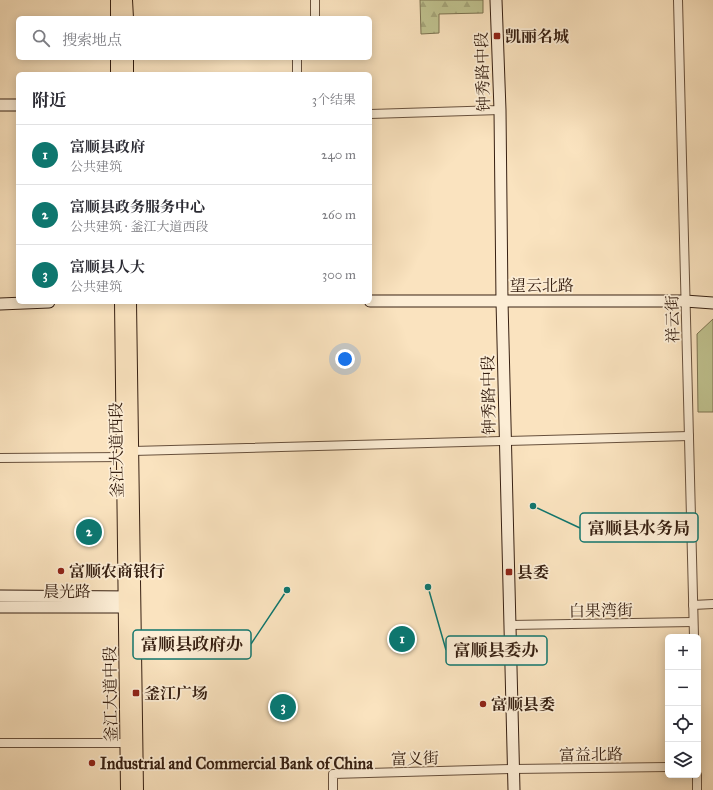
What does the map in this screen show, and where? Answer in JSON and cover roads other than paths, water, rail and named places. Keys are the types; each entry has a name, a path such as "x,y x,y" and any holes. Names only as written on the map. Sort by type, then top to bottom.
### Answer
{"main road":[{"path":"117,0 117,16"},
{"path":"126,0 127,16"},
{"path":"117,60 117,72"},
{"path":"127,60 127,72"},
{"name":"釜江大道西段","path":"120,304 128,454"},
{"name":"釜江大道西段","path":"130,304 128,454 130,602"},
{"name":"釜江大道中段","path":"128,790 127,743 130,602"},
{"name":"釜江大道中段","path":"130,602 137,790"}],"street":[{"path":"315,0 315,16"},
{"name":"钟秀路中段","path":"496,0 500,110 502,301 514,790"},
{"name":"祥云街","path":"678,0 694,634"},
{"path":"296,72 297,60"},
{"path":"0,105 16,105"},
{"path":"372,114 500,110"},
{"name":"望云北路","path":"372,301 685,301 713,303"},
{"path":"0,304 16,303"},
{"path":"0,458 688,436"},
{"name":"晨光路","path":"0,596 130,602"},
{"name":"晨光路","path":"0,607 130,602"},
{"path":"693,604 713,604"},
{"name":"白果湾街","path":"510,625 693,622"},
{"path":"0,743 127,743"},
{"name":"富益北路","path":"514,769 665,767"},
{"name":"富义街","path":"333,790 333,774 514,769"},
{"path":"697,778 697,790"}],"place":[{"name":"凯丽名城","path":"497,36"},
{"name":"富顺县水务局","path":"533,506"},
{"name":"富顺县政务服务中心","path":"89,532"},
{"name":"富顺农商银行","path":"61,571"},
{"name":"县委","path":"509,572"},
{"name":"富顺县委办","path":"428,587"},
{"name":"富顺县政府办","path":"287,590"},
{"name":"富顺县政府","path":"402,639"},
{"name":"釜江广场","path":"136,693"},
{"name":"富顺县委","path":"483,704"},
{"name":"富顺县人大","path":"283,707"},
{"name":"Industrial and Commercial Bank of China","path":"92,763"}]}
